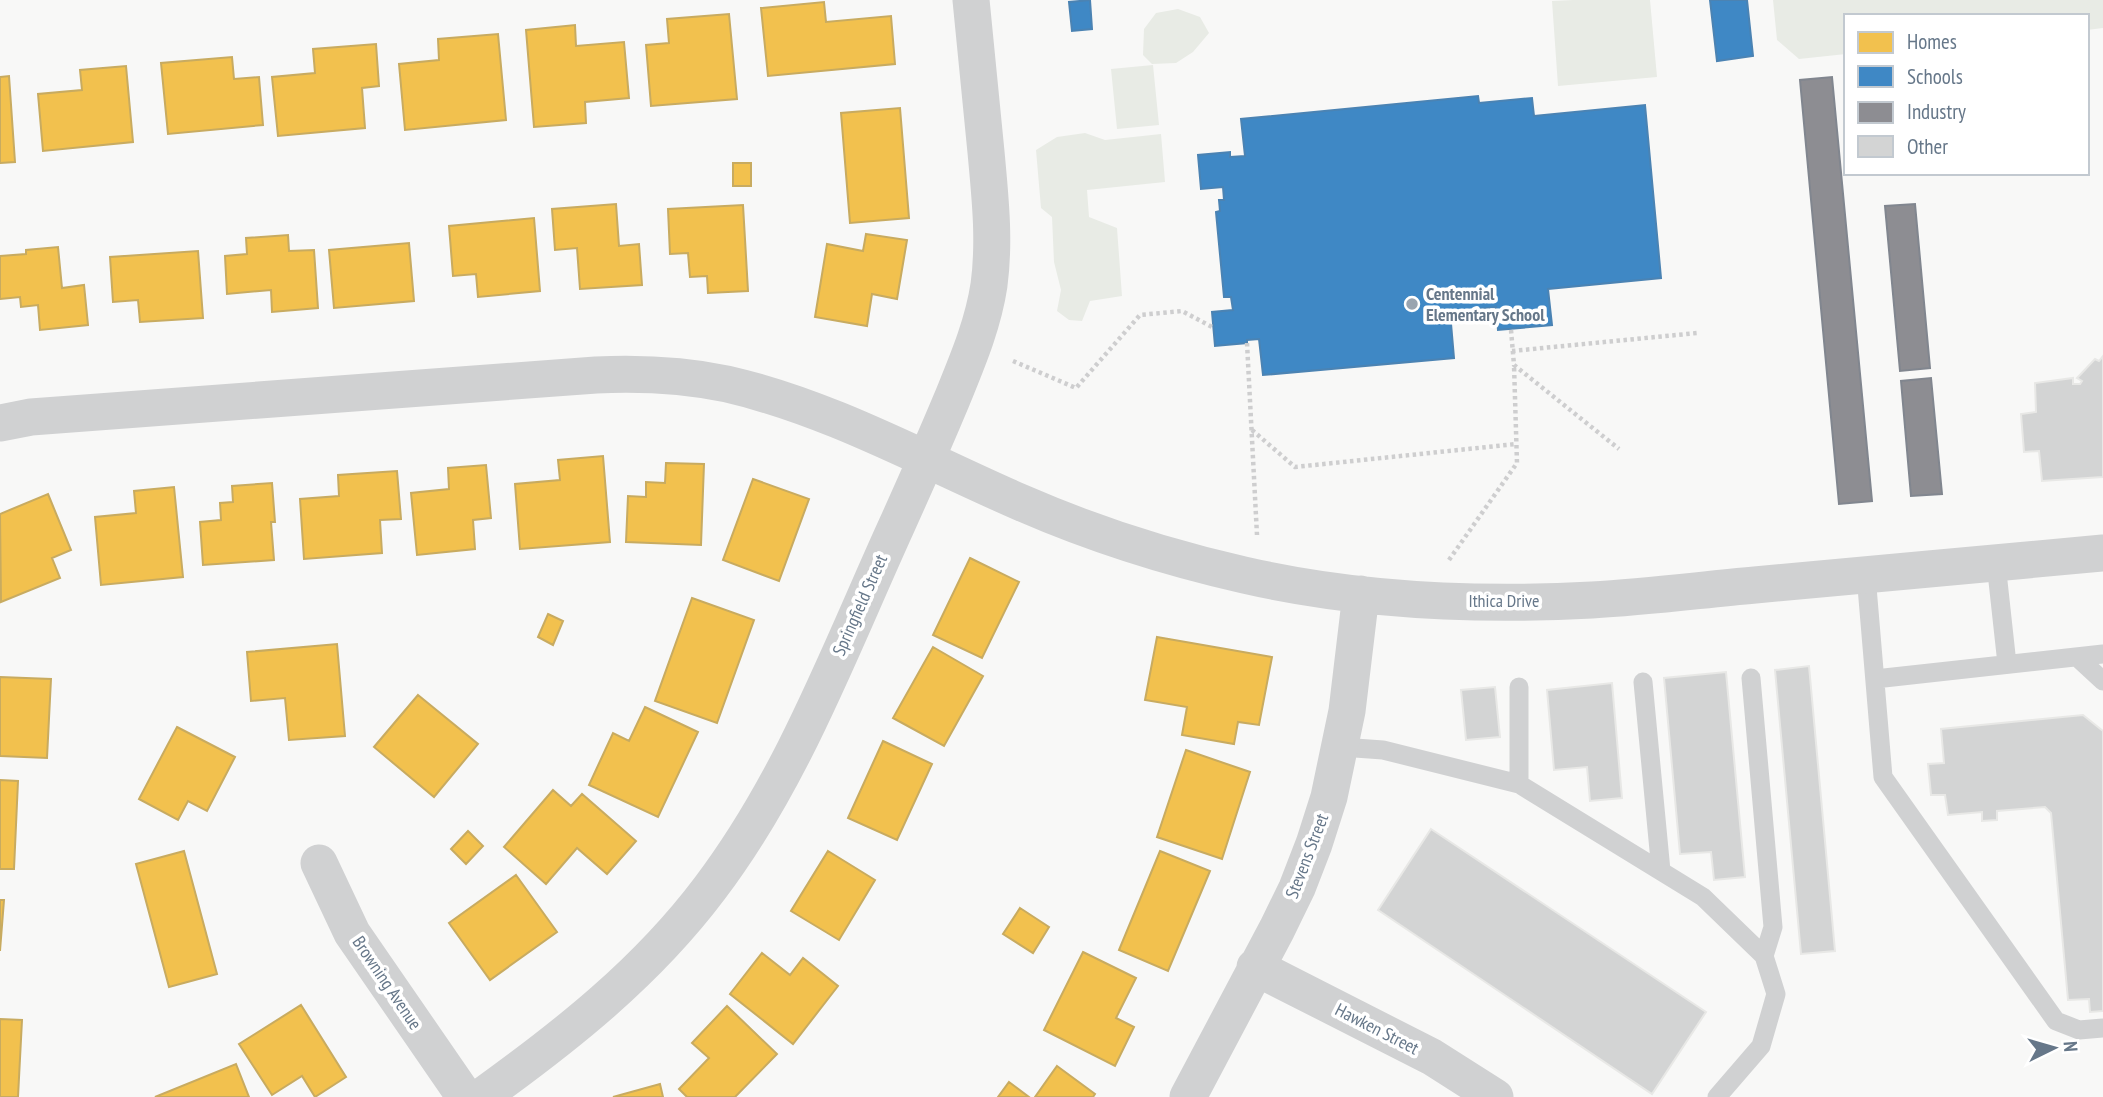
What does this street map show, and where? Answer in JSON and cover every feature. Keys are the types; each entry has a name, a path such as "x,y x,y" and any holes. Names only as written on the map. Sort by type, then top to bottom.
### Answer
{"street":[{"name":"Springfield Street","path":"481,1097 612,995 672,933 711,887 750,829 795,750 927,458 974,343 989,286 992,220 971,0"},
{"name":"Ithica Drive","path":"0,424 31,417 635,373 724,383 769,395 810,409 927,458 1025,504 1195,564 1361,594 1491,602 1594,600 2103,553"},
{"name":"Stevens Street","path":"1188,1097 1292,898 1314,844 1341,747 1361,594"},
{"name":"Browning Avenue","path":"319,863 352,933 465,1097"},
{"name":"Hawken Street","path":"1255,967 1422,1052 1494,1097"}],"lane":[{"path":"1996,563 2007,664"},
{"path":"1866,575 1883,777 2056,1021 2079,1030 2103,1028"},
{"path":"1875,679 2103,654"},
{"path":"2077,657 2103,681"},
{"path":"1751,678 1773,926 1764,956"},
{"path":"1643,682 1661,871"},
{"path":"1519,687 1519,784"},
{"path":"1341,747 1383,750 1519,784 1703,897 1764,956 1776,993 1760,1046 1717,1097"}],"path":[{"path":"1013,361 1076,388 1140,315 1182,311 1214,328"},
{"path":"1449,560 1517,463 1514,365 1510,330"},
{"path":"1512,351 1697,332"},
{"path":"1247,342 1257,535"},
{"path":"1514,365 1619,449"},
{"path":"1252,430 1295,467 1516,444"}],"shaded area":[{"path":"1650,0 1657,77 1558,86 1552,1"},
{"path":"1773,0 2103,0 2103,28 2089,30 2089,14 1844,14 1844,54 1799,59 1777,40"},
{"path":"1178,9 1200,17 1209,33 1193,52 1176,63 1152,64 1143,55 1144,29 1156,13"},
{"path":"1153,65 1159,125 1117,129 1111,69"},
{"path":"1085,133 1105,140 1161,134 1165,182 1087,190 1089,217 1117,228 1122,296 1090,301 1082,321 1069,320 1057,311 1061,290 1054,262 1052,217 1041,208 1036,150 1057,137"}],"building: Homes":[{"path":"824,2 826,22 891,16 895,64 768,76 761,8"},
{"path":"729,14 737,99 651,106 646,45 669,43 667,19"},
{"path":"575,25 576,46 624,42 629,98 585,102 586,123 534,127 526,30"},
{"path":"498,34 506,120 405,130 399,64 439,60 438,39"},
{"path":"376,44 379,86 362,88 365,128 278,136 272,77 315,73 313,49"},
{"path":"232,57 234,79 259,77 263,125 168,134 161,63"},
{"path":"126,66 133,142 43,151 38,94 82,90 80,70"},
{"path":"9,76 15,162 0,163 0,77"},
{"path":"900,108 909,218 850,223 841,113"},
{"path":"733,163 751,163 751,186 733,186"},
{"path":"616,204 619,246 639,244 642,285 580,289 577,248 555,250 552,209"},
{"path":"743,205 748,291 708,293 707,276 690,277 688,253 670,254 668,209"},
{"path":"534,218 540,291 478,297 476,274 453,276 449,226"},
{"path":"866,234 907,240 897,299 872,294 867,326 815,317 827,244 863,251"},
{"path":"288,235 289,251 314,250 318,308 272,312 271,290 227,294 225,256 247,254 246,238"},
{"path":"409,243 414,301 334,308 329,250"},
{"path":"58,247 62,288 84,285 88,325 40,330 38,305 21,307 20,297 0,299 0,256"},
{"path":"198,251 203,318 140,322 138,300 113,302 110,257"},
{"path":"603,456 610,542 520,549 515,484 560,480 558,460"},
{"path":"666,463 704,464 701,545 626,542 628,496 646,497 646,482 665,483"},
{"path":"486,465 491,518 473,520 475,549 417,555 411,493 449,489 448,468"},
{"path":"397,471 401,519 380,520 382,553 304,559 300,499 339,496 338,475"},
{"path":"753,479 809,499 779,581 723,560"},
{"path":"272,483 274,560 203,565 200,522 221,520 220,503 233,502 232,486"},
{"path":"174,487 183,577 101,585 95,517 136,513 134,491"},
{"path":"48,494 71,550 52,558 60,578 1,602 0,514"},
{"path":"970,558 1019,582 982,658 933,635"},
{"path":"692,598 754,620 717,723 655,701"},
{"path":"548,614 563,621 553,645 538,637"},
{"path":"1157,637 1272,657 1259,725 1238,722 1234,744 1182,735 1187,707 1145,700"},
{"path":"337,644 345,736 289,740 285,698 251,701 247,652"},
{"path":"933,647 983,676 944,746 893,718"},
{"path":"0,677 51,679 47,758 0,756"},
{"path":"418,695 478,744 434,797 374,747"},
{"path":"645,707 698,732 658,817 589,785 613,733 629,741"},
{"path":"177,727 235,757 207,811 188,801 178,820 139,799"},
{"path":"883,741 932,764 897,840 848,818"},
{"path":"1186,750 1250,772 1222,859 1157,837"},
{"path":"0,780 18,781 14,869 0,869"},
{"path":"553,790 571,806 582,794 636,841 607,874 577,848 546,884 504,847"},
{"path":"468,831 483,846 466,864 451,849"},
{"path":"184,851 217,974 169,987 136,864"},
{"path":"828,851 875,880 839,940 791,911"},
{"path":"1160,851 1210,871 1168,971 1119,950"},
{"path":"516,875 557,932 490,980 449,923"},
{"path":"0,900 4,900 0,951"},
{"path":"1020,908 1049,927 1033,953 1003,934"},
{"path":"1083,952 1136,978 1116,1018 1134,1027 1115,1066 1044,1030"},
{"path":"762,953 790,975 803,958 838,986 793,1044 730,994"},
{"path":"301,1005 346,1077 315,1097 302,1076 272,1095 239,1044"},
{"path":"727,1006 777,1054 735,1097 687,1097 679,1089 709,1058 692,1043"},
{"path":"0,1019 22,1020 18,1097 0,1097"},
{"path":"236,1064 249,1097 155,1097"},
{"path":"1057,1066 1095,1094 1093,1097 1035,1097"},
{"path":"1009,1082 1029,1097 998,1097"},
{"path":"660,1084 663,1097 613,1097"}],"building: Schools":[{"path":"1090,0 1092,29 1072,31 1069,2"},
{"path":"1710,0 1747,0 1753,56 1717,61"},
{"path":"1478,96 1479,103 1532,98 1534,116 1645,105 1661,278 1548,289 1552,325 1498,330 1496,307 1450,312 1454,358 1263,375 1259,339 1215,346 1212,312 1233,310 1231,297 1224,297 1216,212 1220,211 1219,200 1224,200 1223,187 1201,189 1198,155 1230,152 1230,157 1245,156 1241,119"}],"building: Industry":[{"path":"1832,77 1872,501 1839,504 1800,80"},
{"path":"1915,204 1930,368 1900,371 1885,206"},
{"path":"1931,378 1942,494 1911,496 1901,381"}],"building: Other":[{"path":"2103,356 2103,477 2042,481 2039,451 2024,452 2021,414 2036,412 2035,383 2073,378 2073,384 2080,384 2082,381 2077,378 2095,359 2099,361"},
{"path":"1809,666 1835,951 1801,954 1775,670"},
{"path":"1726,672 1745,877 1714,880 1711,852 1680,854 1664,678"},
{"path":"1612,683 1622,798 1590,801 1587,767 1554,770 1547,690"},
{"path":"1495,687 1500,737 1466,740 1461,690"},
{"path":"2083,715 2103,731 2103,1011 2090,1012 2089,999 2068,1000 2051,813 2045,807 1997,811 1997,820 1982,821 1982,812 1948,815 1945,795 1931,795 1928,764 1944,763 1941,729"},
{"path":"1431,829 1706,1012 1652,1094 1378,910"}],"place":[{"name":"Centennial Elementary School","path":"1412,304"}]}
